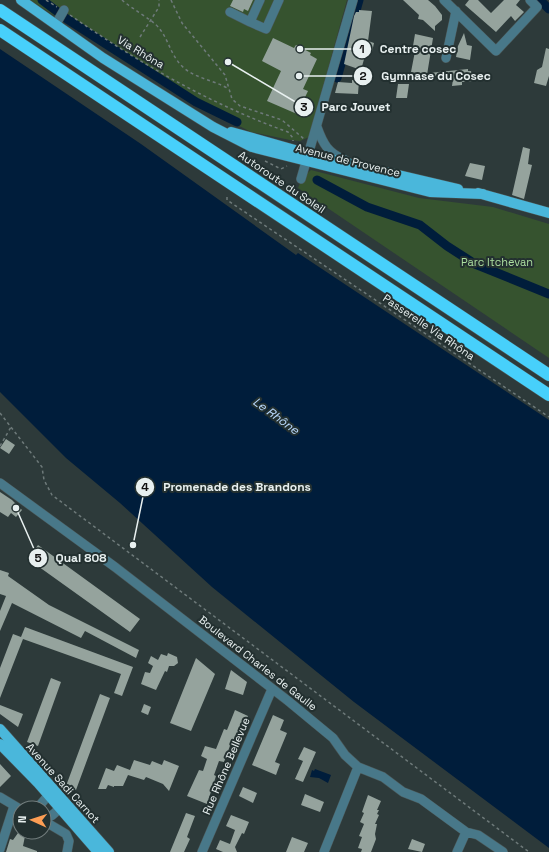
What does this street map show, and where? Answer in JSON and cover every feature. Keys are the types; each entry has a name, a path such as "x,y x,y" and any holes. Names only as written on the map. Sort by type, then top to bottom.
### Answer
{"highway":[{"name":"Autoroute du Soleil","path":"0,10 549,375"},
{"path":"0,30 549,395"}],"main road":[{"name":"Avenue de Provence","path":"21,0 103,58 213,127 252,147 290,153 430,192 483,194"},
{"name":"Avenue de Provence","path":"308,158 359,166 483,194 549,213"},
{"name":"Avenue Sadi Carnot","path":"0,729 63,806 106,851"},
{"name":"Avenue Sadi Carnot","path":"0,744 53,793"}],"street":[{"path":"250,22 260,0"},
{"path":"230,12 266,29 279,0"},
{"path":"301,180 353,0"},
{"path":"444,0 496,51 537,7 530,0"},
{"path":"56,24 64,10"},
{"path":"446,58 456,11"},
{"name":"Avenue de Provence","path":"317,127 329,152 359,166"},
{"name":"Boulevard Charles de Gaulle","path":"0,483 115,567 272,689 333,738 345,755 358,768 384,777 402,792 421,799 466,832 478,835 503,852"},
{"name":"Rue Rhône Bellevue","path":"202,852 272,689"},
{"path":"324,852 358,768"},
{"path":"46,800 53,793"},
{"path":"0,797 12,804"},
{"path":"52,817 63,806"},
{"path":"0,849 12,822"},
{"path":"52,824 64,831 68,837 67,852"},
{"path":"457,852 466,832"}],"path":[{"name":"Via Rhôna","path":"46,0 64,10 143,64 233,110 288,132 293,138 290,153"},
{"path":"122,0 161,30 166,42 178,62 184,68 192,73 219,83 229,89"},
{"path":"140,37 159,7 159,0"},
{"path":"172,0 182,23 225,75 232,99 240,106 282,120 304,139"},
{"path":"264,160 281,170 288,166 290,153"},
{"path":"250,162 258,157"},
{"name":"Passerelle Via Rhôna","path":"227,197 227,200 300,250 549,416"},
{"path":"0,414 42,467 44,480 52,495 529,852"},
{"path":"0,446 11,427"}],"green space":[{"path":"30,0 347,0 309,137 300,141 251,132 171,91"},
{"name":"Parc Itchevan","path":"311,170 419,198 493,207 549,224 549,358 298,188 302,178"}],"water":[{"name":"Le Rhône","path":"0,49 141,144 296,255 298,253 549,420 549,848 354,702 212,587 120,503 66,458 0,392"},
{"path":"315,769 331,775 328,783 319,778 310,777 312,770 314,771"}],"building":[{"path":"233,0 253,0 248,11 244,9 243,12 230,6"},
{"path":"403,0 428,0 435,6 442,15 442,20 435,26 435,31 423,20 418,19 419,15"},
{"path":"469,0 478,0 491,13 504,0 520,0 516,5 524,12 515,21 511,16 496,32 465,5"},
{"path":"359,10 372,11 368,41 374,43 372,52 366,52 361,70 344,64 354,16 356,12 359,12"},
{"path":"464,33 467,45 472,46 470,60 456,57 458,46"},
{"path":"415,34 433,38 427,75 411,72 416,46 413,46"},
{"path":"273,38 294,48 296,45 311,53 310,55 317,59 303,89 308,91 297,114 267,101 281,71 262,61"},
{"path":"546,48 549,49 549,76 546,86 534,83 537,70 542,67"},
{"path":"468,69 468,71 471,71 473,81 462,82 462,85 452,86 453,79 429,75 429,73"},
{"path":"352,80 359,81 358,94 335,93 338,82 352,83"},
{"path":"398,84 409,84 407,98 396,98"},
{"path":"523,147 530,149 528,164 532,165 524,199 512,195"},
{"path":"470,163 485,166 482,180 465,176"},
{"path":"6,439 15,445 9,454 0,448"},
{"path":"0,492 12,500 22,510 16,517 11,513 8,517 0,512"},
{"path":"38,545 140,619 130,632 28,559"},
{"path":"0,570 9,573 8,576 49,605 139,650 136,658 85,631 81,638 12,603 0,631 0,611 6,596 0,594"},
{"path":"25,627 133,667 122,696 114,693 121,674 23,639 0,698 0,668 13,634 21,637"},
{"path":"168,653 177,657 178,663 174,666 169,666 156,690 141,684 145,672 150,673 153,666 148,663 151,656 158,660 161,654 167,656"},
{"path":"196,658 215,674 191,731 170,723"},
{"path":"231,670 247,682 243,695 225,689"},
{"path":"51,678 61,682 38,746 27,742"},
{"path":"100,694 110,698 76,790 66,786"},
{"path":"144,704 151,707 148,715 141,712"},
{"path":"0,705 23,714 18,727 0,714"},
{"path":"235,710 248,716 236,745 231,743 224,762 219,761 207,804 187,796 199,770 203,771 207,759 201,756 205,746 216,749 224,729 227,730"},
{"path":"273,715 284,720 280,730 287,733 275,762 280,764 276,775 252,765"},
{"path":"304,747 316,752 303,782 295,779 303,761 298,759"},
{"path":"134,760 150,765 152,761 162,765 164,760 179,766 169,791 163,784 146,777 144,780 128,775 123,786 114,787 108,785 106,789 98,789 106,768 114,771 117,765 130,770"},
{"path":"0,764 11,776 0,787"},
{"path":"243,787 257,793 253,803 239,796"},
{"path":"305,794 324,802 320,812 301,805"},
{"path":"368,795 381,801 377,810 379,810 377,814 379,815 375,824 377,824 375,834 376,839 371,852 361,852 362,849 358,848 362,837 359,836 364,824 360,822 364,813 362,812"},
{"path":"186,813 195,816 187,837 190,839 184,852 170,852"},
{"path":"231,815 249,822 244,834 242,833 235,847 237,852 223,852 216,849 220,840 230,844 235,830 226,826"},
{"path":"292,837 308,843 304,852 286,852"},
{"path":"10,839 24,840 23,846 37,852 6,852"},
{"path":"412,839 425,844 422,852 408,849"}],"waterway":[{"path":"42,0 67,19 196,102 237,122"},
{"path":"337,78 359,0"},
{"path":"540,0 549,9"},
{"path":"317,180 367,207 420,225 447,246 475,264 549,294"}],"place":[{"name":"Centre cosec","path":"300,49"},
{"name":"Parc Jouvet","path":"228,62"},
{"name":"Gymnase du Cosec","path":"299,76"},
{"name":"Quai 808","path":"16,508"},
{"name":"Promenade des Brandons","path":"133,545"}]}
